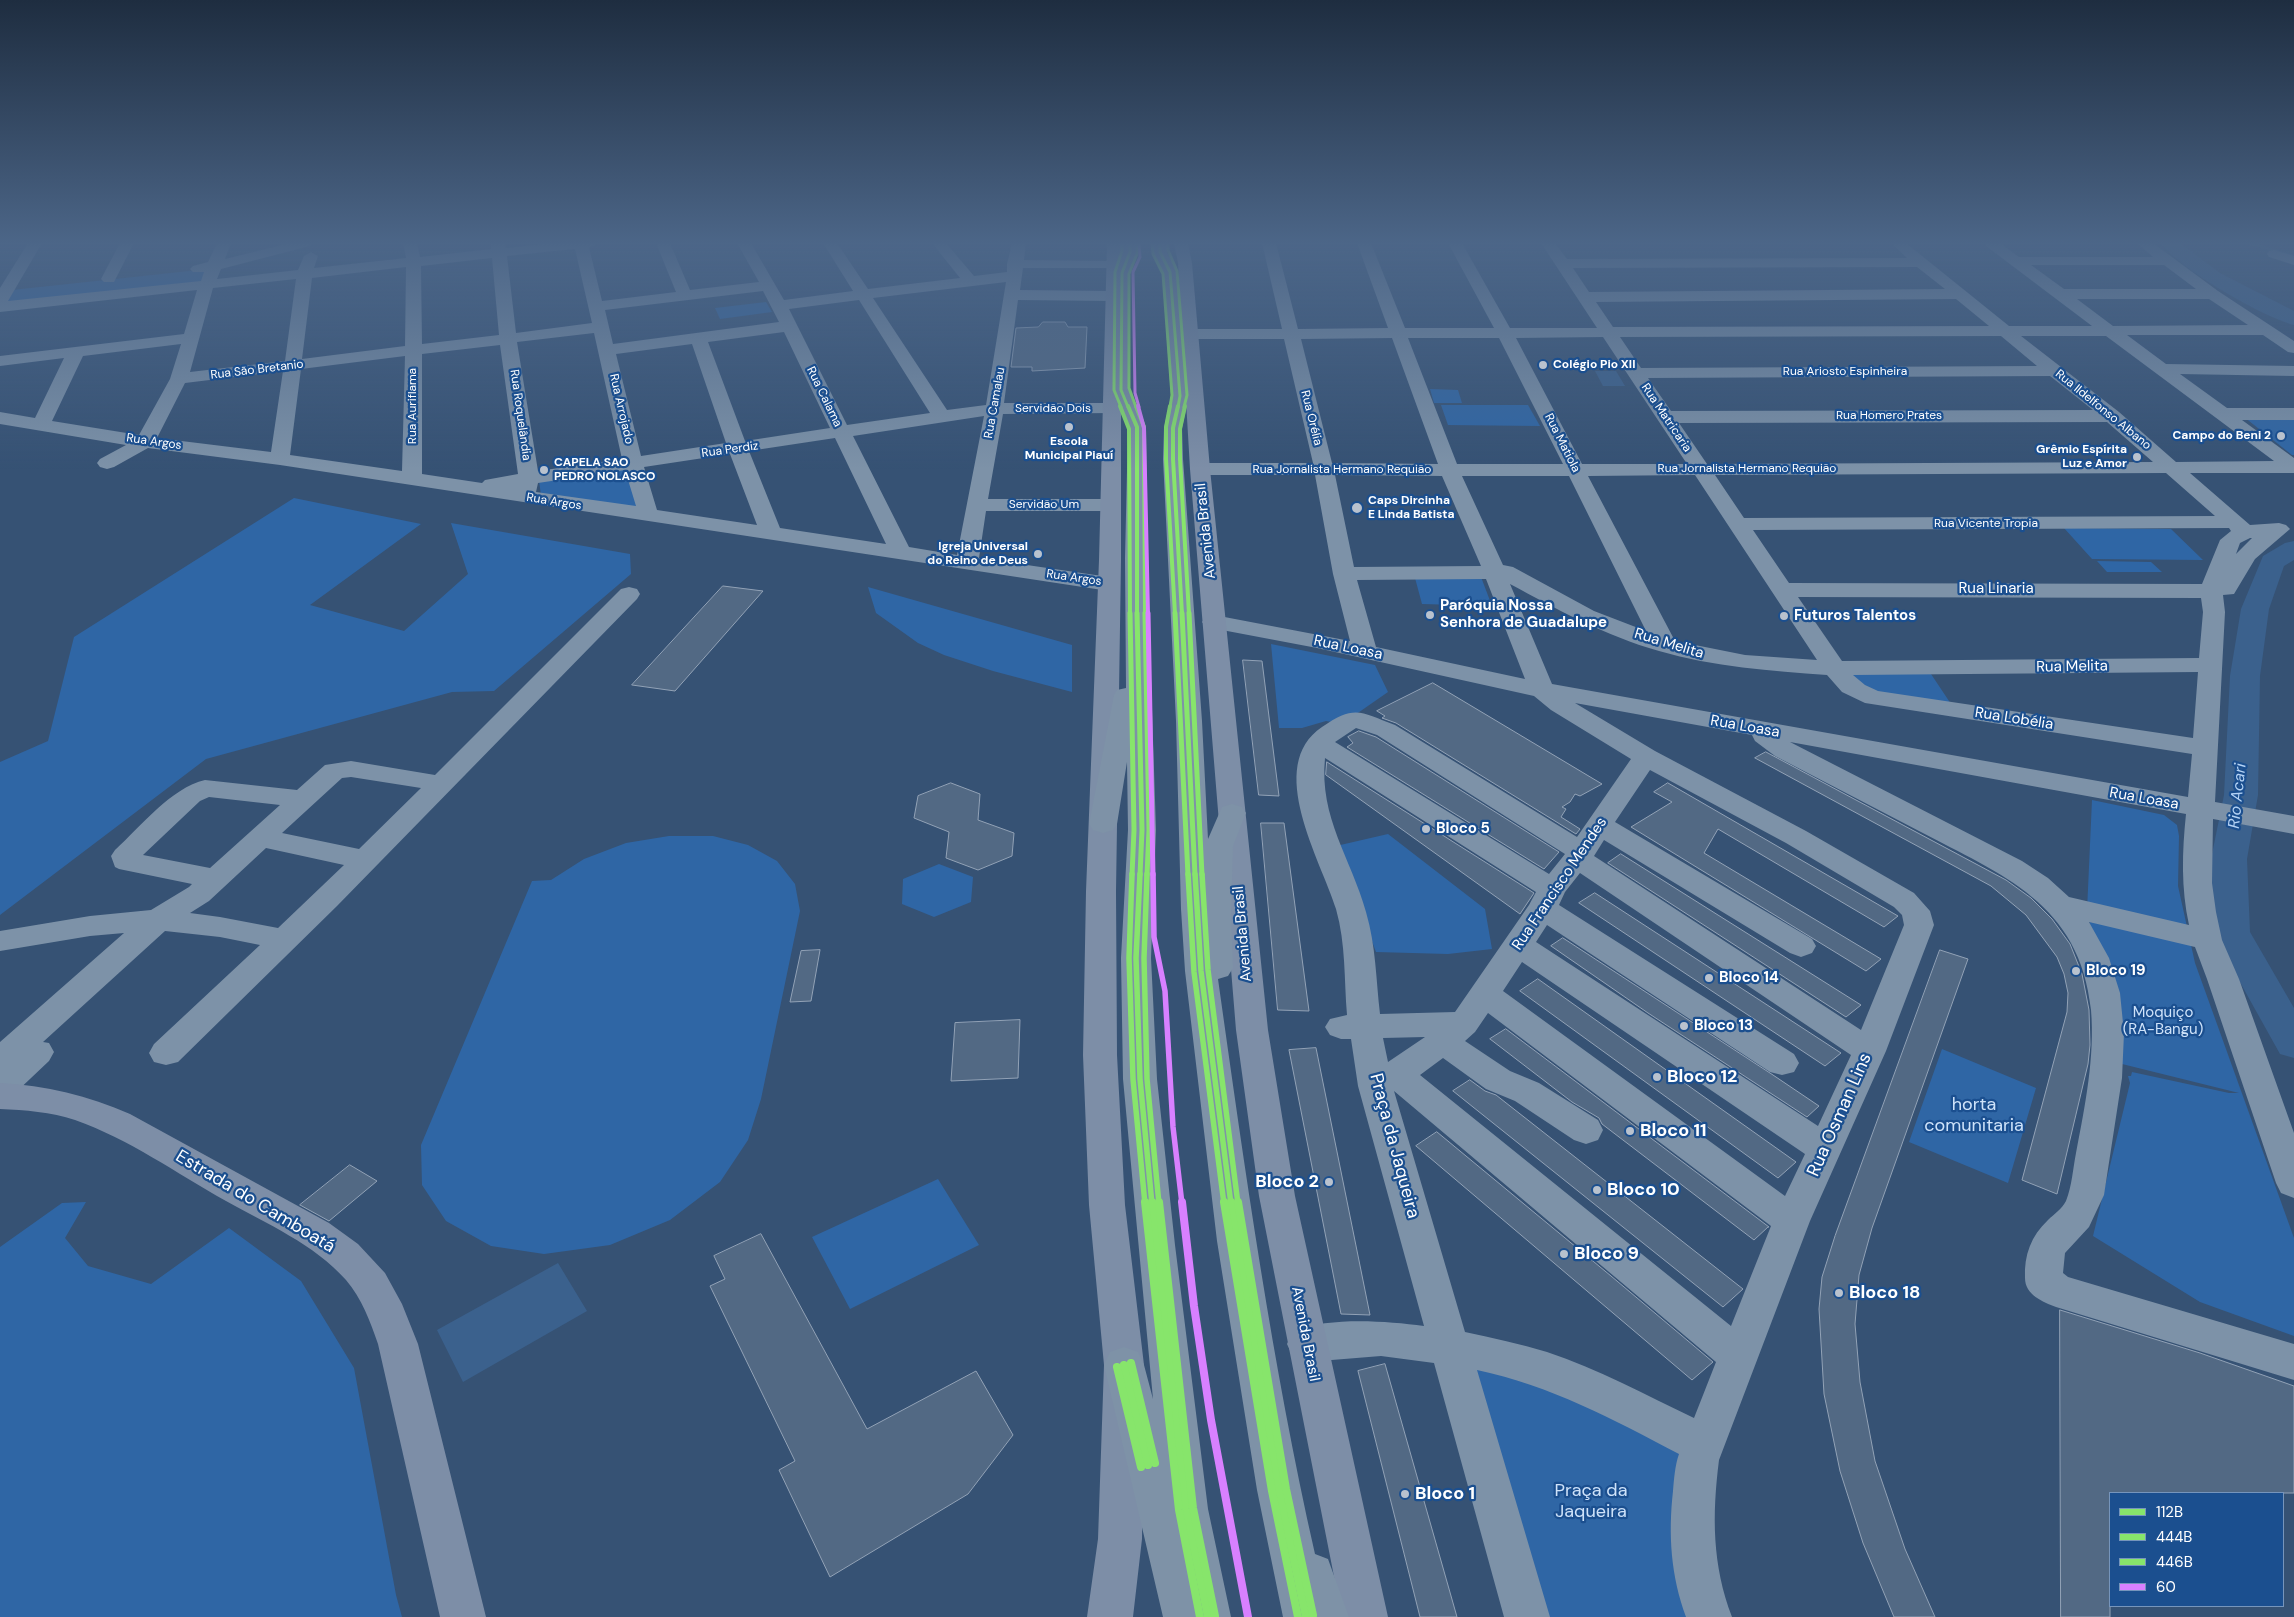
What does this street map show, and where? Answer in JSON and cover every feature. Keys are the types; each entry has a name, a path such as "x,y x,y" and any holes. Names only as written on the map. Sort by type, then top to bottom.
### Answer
{"highway":[{"path":"1122,318 1121,390 1137,428 1138,634 1142,830 1136,958 1140,1079 1156,1245 1186,1508 1208,1617"},
{"name":"Avenida Brasil","path":"1174,318 1180,396 1173,428 1172,459 1189,721 1200,971 1236,1241 1279,1490 1306,1617"},
{"path":"1102,824 1138,634"},
{"path":"1220,1110 1217,886 1220,846 1232,814"},
{"path":"1124,1365 1186,1617"},
{"path":"1279,1490 1326,1617"}],"main road":[{"path":"1110,1617 1120,1538 1124,1365 1110,1233 1100,1055 1102,824 1111,505 1113,318"},
{"name":"Avenida Brasil","path":"1188,318 1200,469 1252,1030 1277,1196 1306,1344 1365,1617"},
{"name":"Estrada do Camboatá","path":"1,1088 99,1115 143,1136 324,1238 359,1268 376,1293 389,1318 398,1344 463,1617"}],"street":[{"path":"107,462 145,442 179,379 196,318"},
{"path":"280,459 299,318"},
{"name":"Rua Auriflama","path":"412,479 413,318"},
{"name":"Rua Roquelândia","path":"506,318 527,488"},
{"name":"Rua Arrojado","path":"600,318 633,464 649,516"},
{"name":"Rua Calama","path":"785,318 901,553"},
{"path":"880,318 942,417"},
{"name":"Rua Camalau","path":"967,562 1008,318"},
{"name":"Rua Orélia","path":"1286,318 1324,470 1344,574 1366,651"},
{"path":"1392,318 1450,470 1494,571 1542,690 1560,705 1646,757"},
{"name":"Rua Matiola","path":"1497,318 1666,646"},
{"name":"Rua Matricaria","path":"1599,318 1835,668"},
{"name":"Rua Ildelfonso Albano","path":"1990,318 2172,466 2263,529"},
{"path":"2096,318 2294,467"},
{"path":"2249,318 2294,348"},
{"path":"607,350 789,326"},
{"name":"Rua São Bretanio","path":"179,379 413,352 602,327"},
{"path":"1189,334 2267,330"},
{"path":"0,361 190,338"},
{"path":"699,339 771,533"},
{"path":"41,424 76,352"},
{"path":"2163,369 2294,371"},
{"name":"Rua Ariosto Espinheira","path":"1635,373 2054,371"},
{"name":"Servidão Dois","path":"994,409 1112,408"},
{"name":"Rua Perdiz","path":"527,488 633,464 994,409"},
{"path":"2223,414 2294,414"},
{"name":"Rua Homero Prates","path":"1667,417 2112,416"},
{"name":"Rua Argos","path":"0,418 145,442 280,459 466,488 527,488 649,516 1109,584"},
{"name":"Rua Jornalista Hermano Requião","path":"1200,469 1576,470 2172,466 2294,467"},
{"name":"Servidão Um","path":"977,505 1111,505"},
{"name":"Rua Vicente Tropia","path":"1738,524 2263,529"},
{"path":"2263,529 2237,535 2231,540 2212,602 2211,665 2205,748 2206,810 2197,841 2197,883 2207,940 2223,978 2294,1182"},
{"name":"Rua Melita","path":"1344,574 1505,572 1586,616 1666,646 1745,662 1835,668 2211,665"},
{"name":"Rua Linaria","path":"1782,590 2212,602"},
{"path":"166,1053 443,784 629,594"},
{"name":"Rua Loasa","path":"1214,622 1366,651 1542,690 2286,824"},
{"name":"Rua Lobélia","path":"1835,668 1846,685 1853,690 1874,698 2205,748"},
{"name":"Praça da Jaqueira","path":"1527,1617 1451,1347 1386,1080 1353,1027 1356,930 1348,901 1314,810 1310,789 1312,758 1319,744 1328,733 1354,718 1386,730 1579,855"},
{"path":"1757,730 1784,750 1998,861 2037,884 2060,905 2094,956 2107,1011 2107,1061 2085,1196 2076,1216 2047,1249 2044,1264 2044,1280 2056,1290 2294,1362"},
{"path":"1319,744 1548,898 1782,1063"},
{"name":"Rua Francisco Mendes","path":"1386,1080 1454,1033 1485,994 1548,898 1646,757"},
{"name":"Rua Osman Lins","path":"1646,757 1796,837 1915,909 1919,916 1920,925 1869,1051 1792,1221 1698,1460 1692,1500 1693,1562 1709,1617"},
{"path":"1,1088 75,1005 334,771 344,768 443,784"},
{"path":"207,886 129,862 125,860 125,856 190,795 204,788 302,799"},
{"path":"1600,825 1801,946"},
{"path":"260,838 366,860"},
{"path":"1579,855 1869,1051"},
{"path":"2060,905 2207,940"},
{"path":"0,941 90,926 169,921 220,927 284,940"},
{"path":"1518,944 1825,1149"},
{"path":"1485,994 1792,1221"},
{"path":"1353,1027 1454,1033 1498,1080 1522,1089 1586,1130"},
{"path":"1386,1080 1738,1356"},
{"path":"1306,1344 1381,1338 1451,1347 1505,1358 1548,1371 1590,1388 1704,1444"}],"green space":[{"path":"1430,389 1458,390 1462,403 1434,403"},
{"path":"1441,405 1528,405 1540,426 1448,425"},
{"name":"Campo do Beni 2","path":"2244,417 2294,417 2294,455 2292,455"},
{"path":"628,467 648,513 541,495 539,481"},
{"path":"294,498 421,524 310,605 404,631 468,574 451,523 630,554 631,574 494,691 452,692 206,759 0,915 0,762 48,741 74,637"},
{"path":"2064,528 2171,529 2203,560 2092,559"},
{"path":"2097,561 2151,562 2162,572 2107,572"},
{"path":"1481,577 1492,606 1422,604 1415,578"},
{"path":"868,587 1072,645 1072,692 993,671 944,655 918,643 876,613"},
{"path":"1271,644 1375,665 1388,692 1342,724 1326,721 1302,728 1279,728"},
{"path":"1850,673 1931,674 1953,707 1862,692"},
{"name":"Moquiço (RA-Bangu)","path":"2092,800 2164,815 2177,825 2179,836 2178,886 2195,963 2294,1238 2294,1336 2200,1302 2093,1236 2130,1083 2128,1076 2131,1076 2132,1072 2229,1093 2239,1093 2122,1064 2087,911"},
{"path":"1388,834 1485,909 1492,949 1448,954 1376,952 1336,846"},
{"path":"669,836 713,836 748,845 777,861 795,884 800,911 761,1099 748,1140 720,1182 670,1220 610,1245 544,1254 491,1246 446,1221 422,1185 421,1145 532,881 551,880 584,859 626,843"},
{"path":"939,864 973,877 971,902 934,917 902,904 903,879"},
{"name":"horta comunitaria","path":"1942,1049 2036,1088 2008,1183 1909,1142"},
{"path":"938,1179 979,1245 850,1309 812,1237"},
{"path":"86,1202 65,1238 88,1266 151,1284 229,1228 301,1281 354,1368 396,1595 402,1617 0,1617 0,1247 62,1203"},
{"name":"Praça da Jaqueira","path":"1453,1348 1696,1445 1700,1617 1520,1617"}],"shaded area":[{"path":"1595,371 1616,371 1625,386 1603,386"},
{"path":"558,1263 587,1311 463,1382 437,1330"}],"building":[{"path":"1043,322 1065,322 1068,327 1087,327 1085,368 1032,371 1032,367 1011,367 1016,328 1038,327"},
{"path":"723,586 763,591 675,691 632,685"},
{"path":"1243,660 1262,661 1279,796 1259,795"},
{"path":"1433,683 1602,784 1580,796 1575,794 1570,802 1562,807 1566,809 1561,817 1580,829 1576,834 1396,723 1382,718 1385,716 1377,711"},
{"path":"1359,731 1376,737 1559,852 1544,869 1347,747 1353,743 1348,737"},
{"name":"Bloco 19","path":"1766,752 2006,880 2031,898 2052,919 2070,944 2082,974 2089,1010 2090,1045 2088,1064 2057,1194 2022,1180 2067,1012 2068,993 2064,974 2057,957 2026,915 1991,886 1755,758"},
{"name":"Bloco 5","path":"1327,762 1534,893 1520,914 1326,775"},
{"path":"951,783 980,794 978,820 1014,833 1012,856 978,870 946,858 949,832 914,818 918,796"},
{"path":"1668,783 1898,916 1884,927 1718,829 1704,853 1881,959 1866,971 1631,827 1672,802 1654,792"},
{"path":"1261,823 1284,823 1309,1011 1278,1010"},
{"path":"1621,854 1861,1005 1846,1017 1608,863"},
{"name":"Bloco 14","path":"1595,893 1841,1053 1825,1066 1579,903"},
{"name":"Bloco 13","path":"1563,938 1819,1106 1807,1117 1648,1013 1551,946"},
{"path":"820,950 811,1001 790,1002 801,951"},
{"name":"Bloco 18","path":"1940,950 1968,959 1872,1228 1859,1275 1855,1324 1860,1382 1875,1461 1905,1549 1935,1617 1894,1617 1863,1543 1840,1471 1824,1394 1819,1309 1822,1277 1835,1236"},
{"name":"Bloco 12","path":"1538,979 1796,1162 1778,1178 1520,991"},
{"path":"1020,1020 1018,1078 951,1081 955,1023"},
{"name":"Bloco 11","path":"1506,1029 1769,1227 1754,1240 1602,1124 1599,1118 1572,1102 1490,1039"},
{"name":"Bloco 2","path":"1316,1048 1370,1315 1341,1314 1289,1050"},
{"name":"Bloco 10","path":"1470,1080 1485,1091 1496,1095 1743,1289 1723,1307 1453,1091"},
{"name":"Bloco 9","path":"1437,1132 1713,1362 1692,1380 1416,1146"},
{"path":"350,1165 377,1181 329,1221 300,1205"},
{"path":"761,1234 867,1429 976,1371 1013,1435 968,1494 830,1577 779,1470 795,1461 710,1286 725,1279 714,1256"},
{"path":"2060,1310 2200,1353 2294,1386 2294,1493 2109,1492 2110,1617 2061,1617"},
{"name":"Bloco 1","path":"1385,1364 1457,1617 1420,1617 1358,1371"}],"waterway":[{"name":"Rio Acari","path":"2294,549 2272,562 2255,609 2245,676 2241,795 2229,859 2231,932 2294,1043"}],"transit line":[{"name":"444B","path":"1115,318 1114,390 1129,429 1129,558 1134,830 1129,958 1133,1079 1149,1246 1179,1510 1200,1617"},
{"name":"112B","path":"1122,318 1121,390 1137,427 1136,558 1142,830 1136,958 1140,1079 1156,1245 1186,1509 1208,1617"},
{"name":"446B","path":"1129,318 1129,388 1144,427 1144,558 1149,830 1144,958 1147,1079 1163,1244 1193,1508 1215,1616"},
{"name":"60","path":"1134,318 1135,393 1144,428 1154,937 1165,991 1173,1127 1194,1306 1211,1420 1248,1617"},
{"name":"444B","path":"1166,318 1172,395 1166,427 1166,459 1182,721 1189,909 1194,972 1229,1242 1272,1491 1298,1617"},
{"name":"112B","path":"1174,318 1180,396 1173,428 1173,459 1189,721 1196,909 1201,971 1236,1241 1279,1490 1306,1617"},
{"name":"446B","path":"1181,318 1187,395 1180,429 1180,459 1196,721 1203,909 1208,970 1243,1240 1286,1489 1313,1615"},
{"name":"446B","path":"1131,1363 1155,1463"},
{"name":"112B","path":"1124,1365 1148,1465"},
{"name":"444B","path":"1117,1367 1141,1467"}],"place":[{"name":"Colégio Pio XII","path":"1543,365"},
{"name":"Escola Municipal Piauí","path":"1069,427"},
{"name":"Campo do Beni 2","path":"2281,436"},
{"name":"Grêmio Espírita Luz e Amor","path":"2137,457"},
{"name":"CAPELA SAO PEDRO NOLASCO","path":"544,470"},
{"name":"Caps Dircinha E Linda Batista","path":"1357,508"},
{"name":"Igreja Universal do Reino de Deus","path":"1038,554"},
{"name":"Paróquia Nossa Senhora de Guadalupe","path":"1430,615"},
{"name":"Futuros Talentos","path":"1784,616"},
{"name":"Bloco 5","path":"1426,829"},
{"name":"Bloco 19","path":"2076,971"},
{"name":"Bloco 14","path":"1709,978"},
{"name":"Bloco 13","path":"1684,1026"},
{"name":"Bloco 12","path":"1657,1077"},
{"name":"Bloco 11","path":"1630,1131"},
{"name":"Bloco 2","path":"1329,1182"},
{"name":"Bloco 10","path":"1597,1190"},
{"name":"Bloco 9","path":"1564,1254"},
{"name":"Bloco 18","path":"1839,1293"},
{"name":"Bloco 1","path":"1405,1494"}]}
